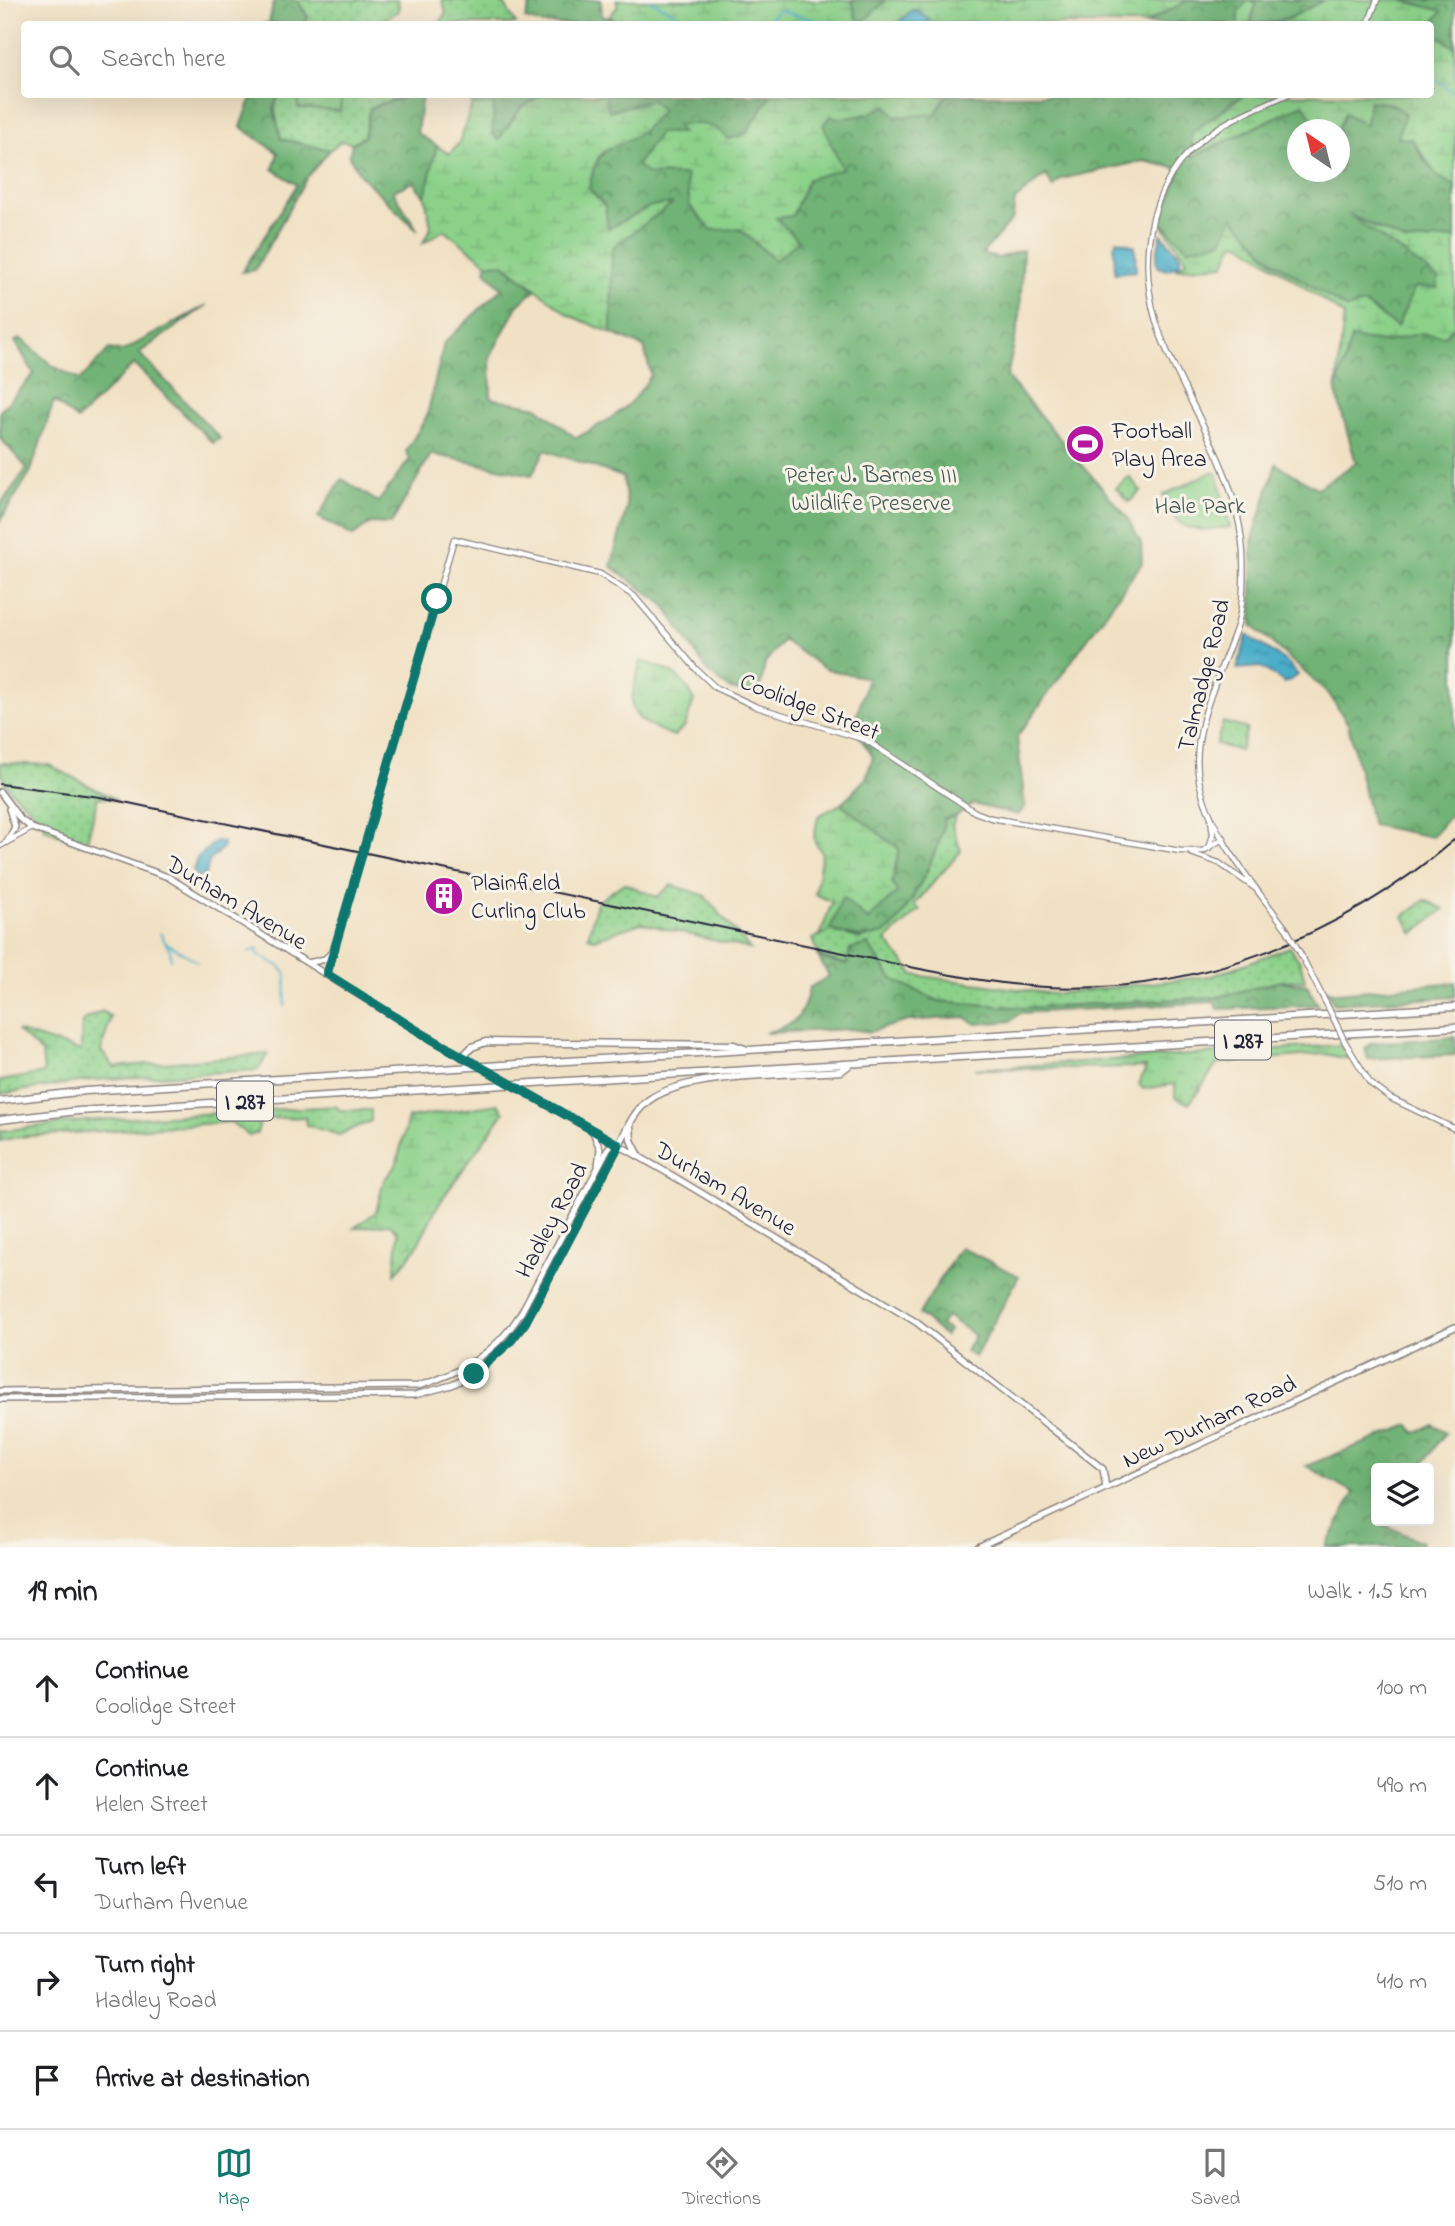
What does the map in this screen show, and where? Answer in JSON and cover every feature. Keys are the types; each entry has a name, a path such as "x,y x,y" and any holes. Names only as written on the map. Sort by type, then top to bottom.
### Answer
{"highway":[{"name":"I 287","path":"0,1101 99,1090 1455,1007"},
{"name":"I 287","path":"0,1121 78,1111 1455,1027"},
{"path":"462,1056 472,1047 486,1042 734,1045 751,1051"},
{"path":"619,1145 630,1123 650,1100 678,1086 841,1071 851,1064"},
{"path":"630,1123 631,1140 639,1156"}],"main road":[{"path":"0,792 20,819 32,828"},
{"path":"5,799 15,827 6,842"},
{"name":"Durham Avenue","path":"32,828 168,877 462,1056 639,1156 916,1322 1103,1469 1106,1488"},
{"path":"306,963 322,961 335,949"},
{"path":"593,1132 600,1149 598,1167"},
{"name":"Hadley Road","path":"0,1391 418,1386 449,1376 485,1355 512,1327 609,1147 619,1145"},
{"name":"Hadley Road","path":"0,1399 415,1395 452,1385 494,1359 525,1323 619,1145"},
{"name":"New Durham Road","path":"978,1547 1455,1327"}],"street":[{"path":"1369,21 1377,0"},
{"name":"Talmadge Road","path":"1280,98 1213,130 1180,160 1165,183 1153,215 1147,252 1150,296 1161,337 1221,459 1233,494 1241,533 1243,575 1240,612 1202,728 1197,760 1199,780 1211,818 1287,930 1345,1042 1370,1083 1390,1098 1455,1129"},
{"name":"Coolidge Street","path":"335,949 378,791 454,539 600,574 634,596 716,688 757,707 866,740 975,811 1008,822 1180,850 1203,851 1224,838"},
{"path":"1209,848 1213,835 1211,818"},
{"path":"0,846 32,828"},
{"path":"1180,850 1219,863 1259,892"},
{"path":"327,974 335,949"}],"green space":[{"path":"274,0 297,0 308,17 306,21 269,21"},
{"path":"297,0 398,0 399,11 386,18 388,21 306,21 307,17"},
{"path":"442,0 495,0 505,5 514,21 441,21 446,13"},
{"path":"532,0 601,0 602,16 618,21 532,21 525,19"},
{"path":"616,0 852,0 856,19 864,21 619,21 609,17 618,6"},
{"path":"852,0 886,0 864,21 856,20"},
{"path":"886,0 1188,0 1150,21 864,21"},
{"path":"1188,0 1324,0 1306,10 1274,21 1251,21 1256,3 1238,12 1238,21 1150,21"},
{"path":"1248,0 1256,3 1251,21 1238,21 1238,12"},
{"path":"1324,0 1400,0 1442,11 1434,21 1282,21"},
{"path":"1400,0 1455,0 1455,48 1434,33 1434,21 1441,11"},
{"path":"1434,33 1455,48 1455,186 1437,176 1412,139 1398,138 1405,113 1393,104 1369,101 1366,125 1345,113 1342,119 1313,119 1303,104 1192,157 1192,132 1240,98 1434,98"},
{"path":"252,98 278,98 274,108 281,139 330,150 307,177 255,270 242,272 297,185 273,169 278,153 241,127"},
{"path":"278,98 401,98 370,108 364,137 352,143 341,141 330,150 281,139 274,108"},
{"path":"299,98 342,98 340,111 298,108"},
{"path":"401,98 422,98 417,133 437,146 425,197 413,182 393,191 418,231 361,176 349,156 352,143 364,137 370,108"},
{"path":"471,98 537,98 521,108 498,140 492,135 494,104 472,105"},
{"path":"537,98 606,98 609,111 652,100 662,111 642,131 601,155 592,173 589,189 605,206 608,229 651,206 673,203 612,248 611,333 569,315 504,264 487,263 444,230 423,243 431,227 425,197 437,146 449,154 459,143 472,105 494,104 492,134 498,140 521,108"},
{"name":"Peter J. Barnes III Wildlife Preserve","path":"606,98 769,98 745,135 728,139 677,125 682,133 648,174 686,175 690,206 740,229 775,260 776,218 792,216 808,179 823,124 831,116 886,105 935,114 945,98 1240,98 1193,132 1193,157 1303,104 1313,119 1287,119 1287,182 1350,182 1350,119 1342,119 1345,113 1366,124 1368,101 1387,104 1400,109 1405,116 1416,146 1429,166 1455,186 1455,238 1406,242 1353,217 1438,278 1438,288 1415,287 1397,327 1365,304 1347,309 1272,260 1233,218 1222,241 1188,249 1159,221 1181,169 1143,161 1061,179 1053,188 1046,175 1015,200 1013,218 982,254 998,258 1023,250 1020,316 1007,377 1127,517 1141,543 1142,563 1017,737 1025,807 1018,815 973,804 956,816 944,819 938,844 914,896 896,924 874,937 859,937 830,930 842,896 869,920 892,883 899,849 841,804 866,778 873,757 853,727 868,678 825,669 783,640 765,663 759,695 730,689 708,672 664,605 611,566 627,507 623,477 545,450 532,475 431,454 391,524 371,523 353,536 318,517 342,479 378,502 410,459 406,451 427,416 444,343 502,288 485,271 487,263 504,264 535,290 517,306 490,357 491,398 537,407 576,438 618,413 635,397 651,375 644,347 611,333 612,248 651,206 608,230 605,206 589,189 599,158 620,142 641,132 652,100 609,111"},
{"path":"769,98 945,98 935,114 896,117 886,105 859,116 831,116 823,125 842,169 808,179 792,216 776,218 799,241 775,260 740,229 711,230 690,206 686,175 648,174 637,165 659,133 682,133 676,125 711,126 728,139 745,135"},
{"path":"1348,214 1406,242 1455,238 1455,325 1445,336 1421,333 1386,342 1351,338 1336,392 1344,315 1241,243 1234,243 1224,265 1177,269 1187,260 1159,221 1188,249 1222,241 1233,217 1272,261 1347,309 1364,304 1397,327 1415,287 1438,288 1438,278"},
{"path":"207,305 139,353 220,438 213,443 134,364 77,420 54,401 31,471 0,521 0,505 27,468 0,438 0,411 34,374 15,341 21,339 53,366 80,380 109,349 123,351"},
{"path":"1455,325 1455,810 1432,837 1372,825 1348,724 1329,694 1252,625 1252,542 1276,464 1317,488 1356,463 1336,392 1351,338 1386,342 1421,333 1445,336"},
{"name":"Hale Park","path":"1212,472 1217,474 1230,527 1206,530 1181,524 1168,508 1163,495"},
{"path":"1129,477 1141,491 1129,502 1116,488"},
{"path":"641,661 673,674 685,684 694,700 685,726 674,736 646,723 634,710 633,691"},
{"path":"1223,722 1247,729 1240,751 1216,744"},
{"path":"0,763 49,765 117,800 98,797 86,845 45,829 34,812 6,784"},
{"path":"841,804 899,849 892,883 897,892 868,920 842,897 830,930 820,936 832,902 815,894 822,853 814,840 818,816"},
{"path":"956,816 952,825 961,851 914,905 920,910 886,940 914,975 1054,994 1212,976 1290,947 1300,962 1305,980 1281,981 1218,997 1024,1008 938,1001 892,979 868,945 847,964 829,959 817,951 812,939 830,930 861,939 944,819"},
{"path":"624,883 657,897 671,885 704,895 750,949 641,923 595,939 588,937 597,902"},
{"path":"1425,900 1444,909 1413,934 1404,916"},
{"path":"868,944 892,979 938,1001 1024,1008 1218,997 1281,981 1307,985 1318,1005 1218,1009 1214,1002 1020,1013 1011,1021 976,1024 965,1017 908,1021 869,1032 851,1029 765,1033 784,1027 796,1019 804,1007 809,988 829,976 816,953 825,960 847,964 850,949"},
{"path":"1455,982 1455,997 1334,1004 1326,990 1338,993"},
{"path":"102,1011 111,1017 101,1051 114,1067 269,1054 258,1070 92,1080 0,1094 0,1081 44,1073 42,1053 17,1031 81,1051 82,1021"},
{"path":"1455,1037 1455,1055 1368,1059 1365,1049 1371,1043"},
{"path":"1340,1045 1348,1059 1325,1054 1218,1063 1189,1104 1175,1097 1175,1084 1143,1089 1139,1084 1146,1067 975,1069"},
{"path":"498,1104 504,1112 438,1205 415,1250 395,1274 398,1232 390,1224 354,1228 376,1212 384,1180 396,1166 408,1118"},
{"path":"336,1106 339,1110 371,1110 371,1121 339,1135 306,1125 305,1117 261,1119 257,1133 249,1136 231,1122 17,1137 0,1141 0,1131 83,1121"},
{"path":"960,1247 1019,1276 975,1357 965,1351 975,1336 947,1316 940,1325 949,1330 945,1336 919,1314"},
{"path":"1433,1424 1446,1432 1424,1463 1371,1463 1371,1526 1387,1526 1422,1542 1420,1547 1326,1547 1354,1493 1306,1466 1410,1425 1415,1433"}],"water":[{"path":"912,10 919,11 930,20 928,21 900,21"},
{"path":"1161,234 1180,255 1180,265 1166,270 1158,267 1156,260"},
{"path":"1117,240 1135,246 1136,271 1115,273 1114,246"},
{"path":"1247,635 1288,663 1298,675 1285,683 1261,667 1237,669"},
{"path":"216,841 223,842 223,847 210,860 205,875 197,877 193,870 197,858"}],"waterway":[{"path":"649,0 691,21"},
{"path":"771,21 771,17 779,10 818,21"},
{"path":"1434,79 1455,93"},
{"path":"160,933 170,950 171,959"},
{"path":"165,942 198,962"},
{"path":"249,952 258,949"},
{"path":"257,950 258,955 279,966 286,974 285,1007"}],"railway":[{"path":"0,784 100,797 920,969 998,983 1046,987 1102,987 1157,981 1212,969 1264,952 1315,931 1365,904 1411,874 1455,839"}],"place":[{"name":"Football Play Area","path":"1085,444"},
{"name":"Plainfield Curling Club","path":"444,896"}],"route":[{"path":"437,599 378,791 348,909 327,974 426,1036 619,1145 525,1323 494,1359 474,1374"}]}
